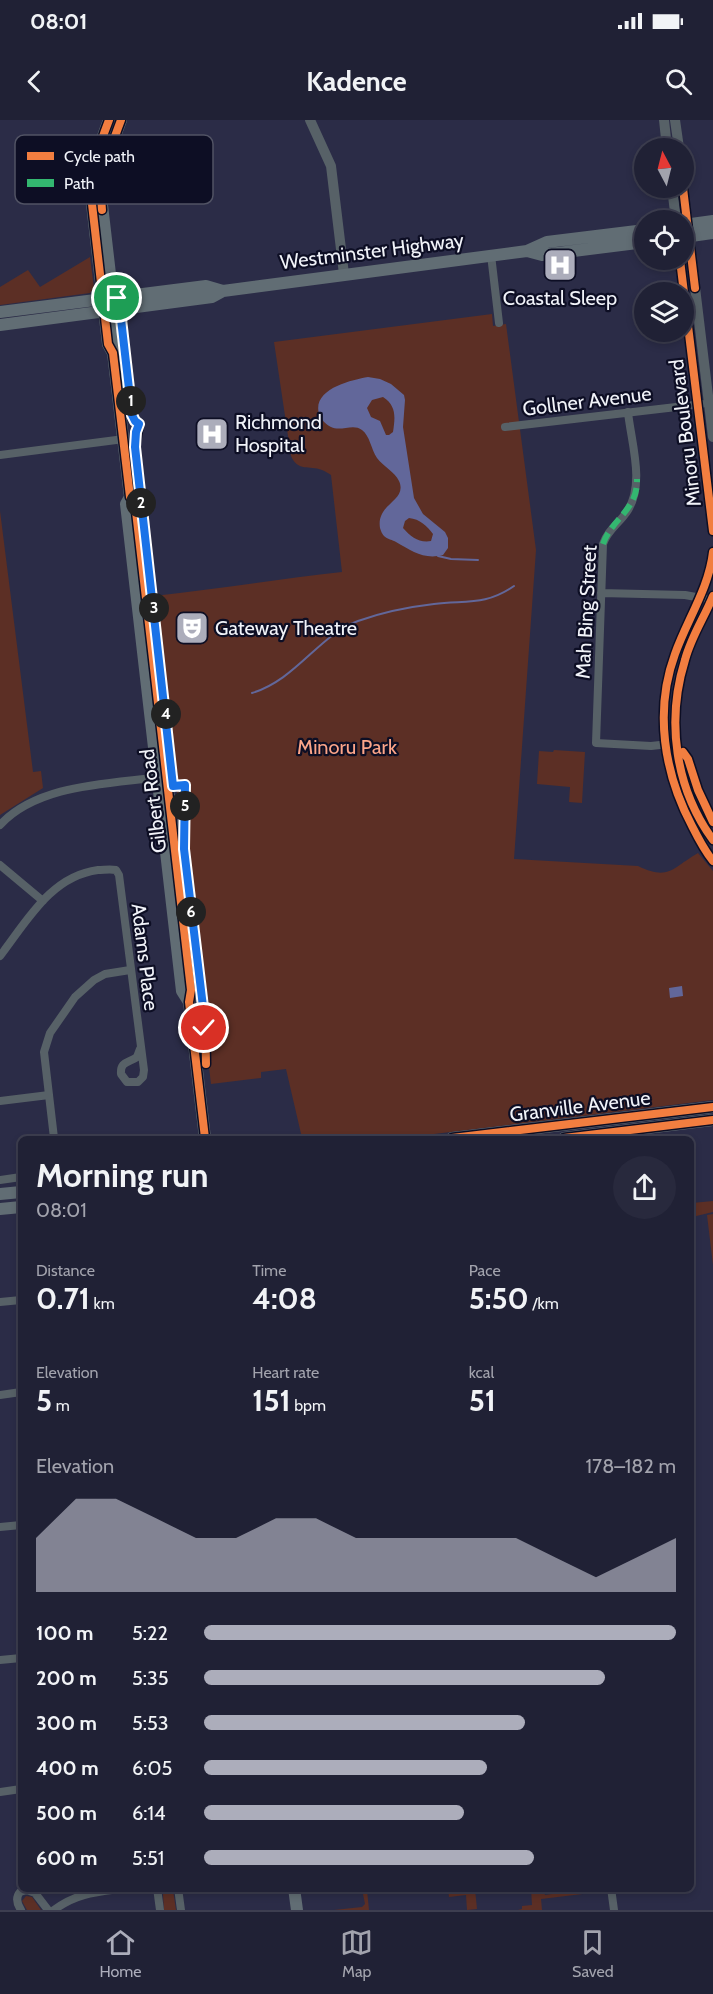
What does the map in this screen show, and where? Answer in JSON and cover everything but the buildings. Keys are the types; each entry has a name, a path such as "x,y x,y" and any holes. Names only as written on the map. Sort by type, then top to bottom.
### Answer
{"main road":[{"name":"Gilbert Road","path":"104,135 109,120"},
{"name":"Gilbert Road","path":"115,135 121,120"},
{"name":"Gilbert Road","path":"93,204 108,305 118,343 113,353 130,497 135,503 162,777 191,990 189,1002 205,1136"},
{"name":"Gilbert Road","path":"103,204 108,305"},
{"path":"694,226 713,221"},
{"path":"694,230 713,233"},
{"name":"Westminster Highway","path":"0,312 212,297 223,291 527,251 547,243 634,231"},
{"name":"Westminster Highway","path":"527,251 542,255 634,243"},
{"name":"Westminster Highway","path":"0,325 108,305"},
{"name":"Granville Avenue","path":"469,1136 713,1107"},
{"name":"Granville Avenue","path":"581,1136 713,1120"},
{"path":"0,1194 18,1192"},
{"path":"0,1209 18,1207"},
{"path":"295,1892 297,1910"}],"street":[{"path":"310,120 331,166 344,274"},
{"path":"664,120 666,138"},
{"path":"675,120 678,138"},
{"path":"491,255 499,323"},
{"name":"Minoru Boulevard","path":"682,270 704,403 713,437"},
{"name":"Minoru Boulevard","path":"689,270 704,403 713,531"},
{"name":"Gollner Avenue","path":"505,427 704,403"},
{"name":"Mah Bing Street","path":"628,412 637,486 628,510 607,533 603,544 596,743 651,746 670,744"},
{"path":"0,455 124,440"},
{"path":"713,552 708,578 675,653 669,674 663,720 687,790 702,824 713,840"},
{"path":"601,593 685,595 712,599 693,637 680,677 669,767 684,812 713,861"},
{"path":"0,825 31,803 57,792 162,777"},
{"path":"0,865 43,901 0,956"},
{"name":"Adams Place","path":"43,901 55,888 74,876 89,871 116,870 140,1049"},
{"path":"54,1136 44,1052 46,1041 54,1025 75,997 94,980 105,974 130,970"},
{"path":"0,1101 49,1095"},
{"path":"0,1180 18,1177"},
{"path":"0,1302 18,1299"},
{"path":"0,1395 18,1392"},
{"path":"0,1527 18,1525"},
{"path":"0,1660 18,1658"},
{"path":"0,1792 18,1789"},
{"path":"20,1892 16,1898 21,1910"},
{"path":"32,1892 48,1910"},
{"path":"54,1910 66,1901 82,1894 97,1892"},
{"path":"158,1892 160,1910"},
{"path":"179,1892 181,1910"},
{"path":"612,1892 614,1910"}],"green space":[{"path":"90,257 94,288 90,293 0,305 0,287 28,270 40,287"},
{"name":"Minoru Park","path":"492,314 493,326 506,324 536,550 514,859 638,866 664,872 676,868 698,853 713,871 713,1100 417,1136 302,1136 286,1069 261,1072 261,1078 211,1084 154,596 342,572 331,475 322,470 300,466 291,456 274,342"},
{"path":"0,511 33,772 41,771 43,788 0,815"},
{"path":"554,750 585,752 582,803 569,802 570,787 537,784 539,751 553,752"},
{"path":"713,1201 713,1212 694,1217 694,1203"},
{"path":"713,1214 713,1265 707,1215"},
{"path":"173,1892 176,1910 164,1910 163,1894"},
{"path":"363,1892 367,1892 369,1910 334,1910 362,1907 365,1904"},
{"path":"448,1892 475,1892 477,1909 467,1910 466,1895 449,1897"},
{"path":"531,1892 544,1892 545,1895 566,1892 599,1892 541,1899 542,1910 518,1910 522,1909 522,1906 532,1905"},
{"path":"26,1896 32,1897 41,1910 27,1910 22,1901"}],"water":[{"path":"368,377 391,384 404,395 403,427 414,498 423,514 445,532 448,538 448,548 443,555 418,554 383,535 380,520 399,493 401,488 399,481 377,458 362,430 355,427 339,429 331,427 319,414 318,405 327,392 343,383","holes":["383,397 391,404 394,413 393,432 389,435 386,435 380,421 371,417 367,408 372,400","409,518 420,521 428,528 433,534 431,541 412,537 403,528 405,521"]},
{"path":"682,986 683,996 670,998 669,988"}],"waterway":[{"path":"438,556 478,560"},
{"path":"252,693 282,678 331,636 358,621 386,612 494,597 514,586"}],"marked path":[{"path":"603,544 612,527 633,499 637,479"}],"cycle path":[{"path":"104,135 109,120"},
{"path":"116,135 121,120"},
{"path":"684,198 695,288"},
{"path":"92,204 108,344 113,353 130,497 135,503 191,990 189,1002 205,1136"},
{"path":"102,204 102,210"},
{"path":"681,270 713,531"},
{"path":"112,288 123,316 121,319 132,415 139,424 135,447 136,463"},
{"path":"713,552 707,578 675,654 665,697 664,719 669,763 682,806 713,861"},
{"path":"713,596 685,660 679,683 675,730 682,776 700,820 713,840"},
{"path":"683,752 688,759 698,790 713,822"},
{"path":"172,772 173,786 185,785 185,861"},
{"path":"199,975 205,1015 206,1064"},
{"path":"469,1136 713,1107"},
{"path":"581,1136 713,1120"}],"place":[{"name":"Coastal Sleep","path":"560,265"},
{"name":"Richmond Hospital","path":"212,434"},
{"name":"Gateway Theatre","path":"192,628"}],"route":[{"path":"117,298 123,316 121,319 132,415 139,424 135,447 173,786 185,785 184,849 204,1028"}]}
